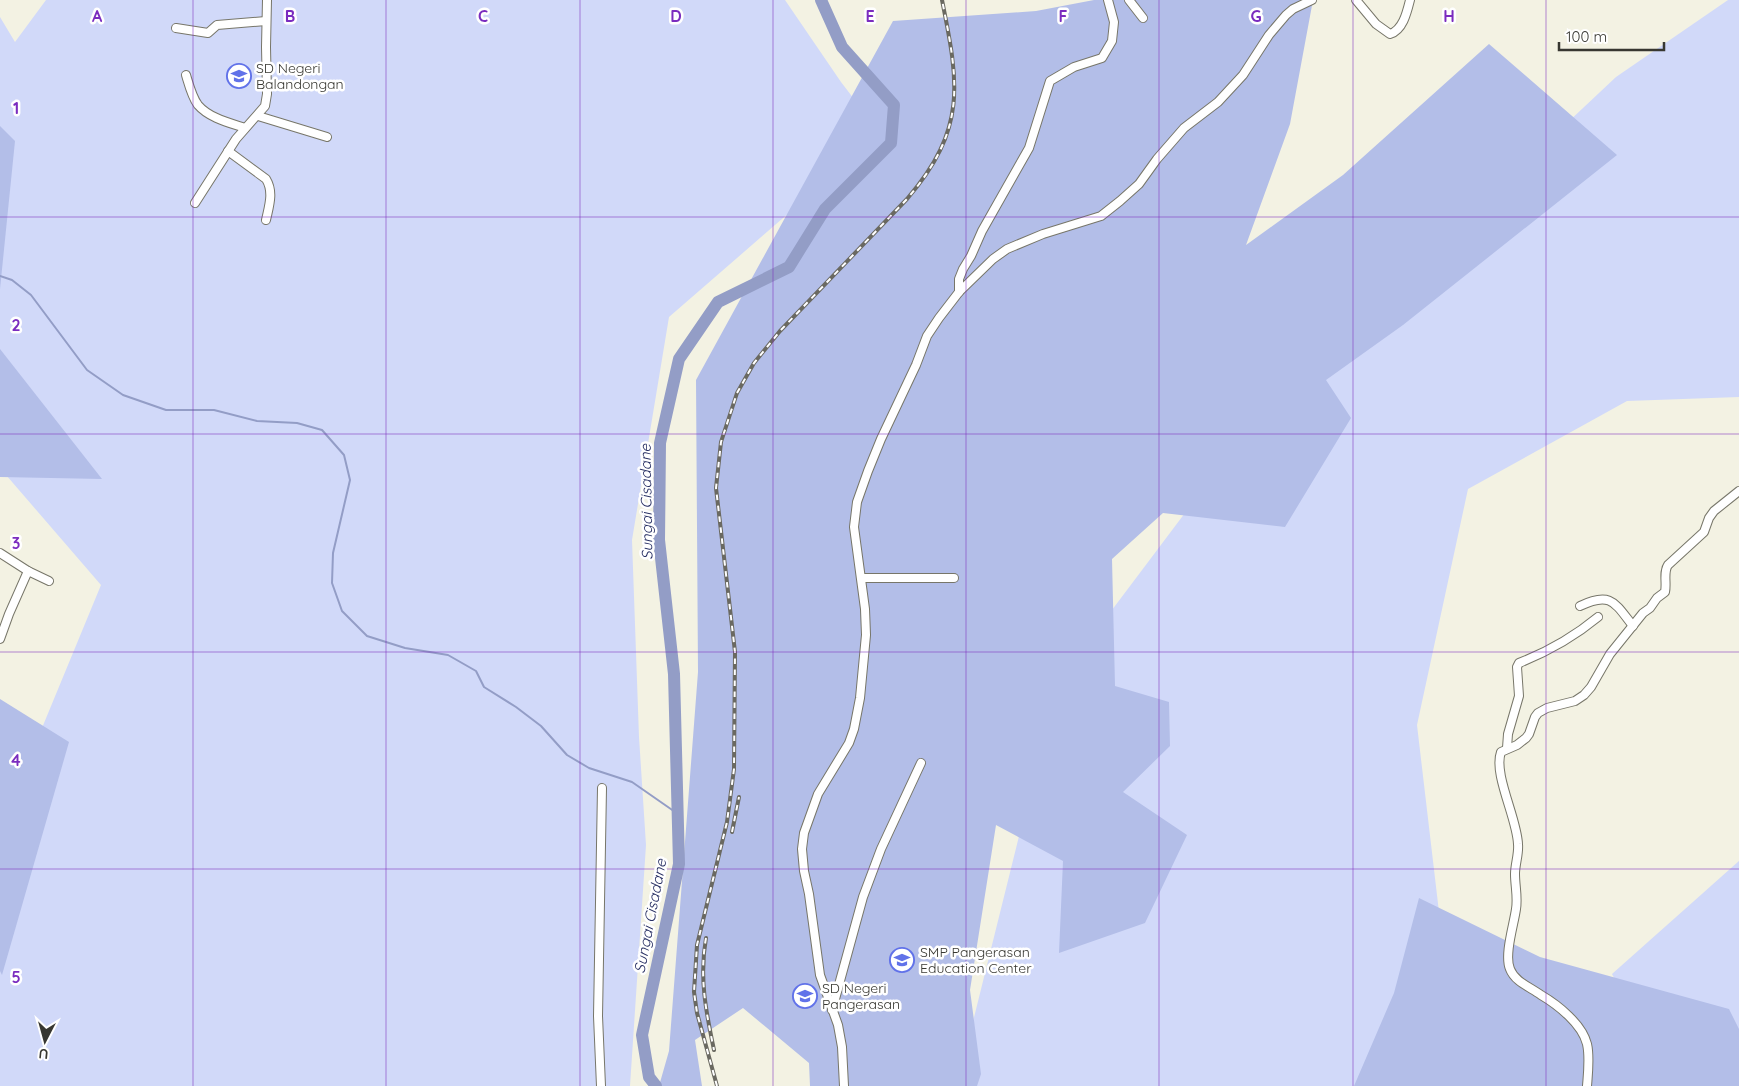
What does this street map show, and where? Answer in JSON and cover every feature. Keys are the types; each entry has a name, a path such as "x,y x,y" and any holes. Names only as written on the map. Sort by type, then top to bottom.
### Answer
{"street":[{"path":"195,202 245,128 263,110 267,99 266,21 268,0"},
{"path":"959,292 959,279 963,269 982,230 1029,148 1050,81 1074,67 1102,58 1112,42 1114,22 1108,0"},
{"path":"1129,0 1144,18"},
{"path":"844,1086 842,1046 838,1025 820,975 802,849 804,833 816,799 846,751 854,729 862,679 866,635 862,578 854,526 855,513 861,491 881,439 916,365 927,336 938,318 959,292 993,259 1008,250 1043,234 1100,216 1120,201 1139,184 1184,128 1218,102 1244,74 1286,15 1293,9 1312,0"},
{"path":"1356,0 1379,27 1390,34 1395,32 1405,18 1410,0"},
{"path":"176,28 208,33 217,25 266,21"},
{"path":"186,75 194,98 204,110 223,120 245,128"},
{"path":"258,116 327,136"},
{"path":"228,151 266,179 269,184 271,194 266,220"},
{"path":"1587,1086 1587,1043 1578,1027 1553,1003 1521,982 1509,968 1508,956 1517,903 1515,873 1518,848 1514,819 1499,763 1501,752 1517,745 1529,734 1538,713 1584,695 1610,654 1643,613 1664,592 1665,571 1668,565 1704,532 1714,511 1739,491"},
{"path":"0,553 28,571 49,581"},
{"path":"0,639 4,621 28,571"},
{"path":"862,578 954,578"},
{"path":"1580,606 1594,599 1606,599 1616,605 1633,626"},
{"path":"1507,748 1508,734 1519,696 1517,667 1519,663 1541,654 1586,627 1598,617"},
{"path":"832,1010 863,897 881,849 921,763"},
{"path":"601,1086 598,1016 602,788"}],"shaded area":[{"path":"46,0 785,0 841,82 867,116 835,173 669,317 632,540 639,737 646,845 630,1086 0,1086 0,825 4,820 101,585 0,468 0,17 15,42"},
{"path":"1094,0 1313,0 1290,124 1246,245 1343,175 1489,44 1617,155 1403,325 1326,380 1351,418 1285,527 1163,513 1112,559 1115,686 1169,702 1170,746 1123,792 1187,835 1145,923 1059,953 1063,861 996,825 970,990 981,1074 977,1086 810,1086 809,1063 743,1008 695,1040 702,1086 659,1086 669,1051 698,672 696,380 893,21 1036,11"},
{"path":"1728,0 1739,0 1739,397 1627,401 1468,489 1417,725 1439,912 1387,1086 957,1086 1057,683 1264,408 1616,77"},
{"path":"0,126 15,141 0,289"},
{"path":"0,349 102,479 0,477"},
{"path":"0,699 69,742 2,975 0,971"},
{"path":"1739,861 1739,1086 1671,1086 1612,974"},
{"path":"1419,898 1540,957 1729,1009 1739,1029 1739,1086 1354,1086 1394,993"}],"waterway":[{"name":"Sungai Cisadane","path":"656,1086 649,1077 642,1035 679,864 674,674 659,540 660,443 679,359 718,302 789,267 825,209 891,143 894,105 842,47 821,0"},
{"path":"0,276 12,280 31,295 87,370 123,395 166,410 214,410 257,421 297,423 322,430 344,455 350,480 333,553 332,583 342,611 367,636 405,648 448,655 476,671 484,687 516,707 541,726 567,755 589,768 632,782 678,814"}],"railway":[{"path":"717,1086 697,1013 694,992 697,945 727,822 734,769 735,652 716,488 721,442 737,393 754,363 780,331 907,199 926,174 940,150 949,127 953,105 954,81 952,57 942,0"},
{"path":"732,832 739,797"},
{"path":"706,938 703,981 714,1050"}],"place":[{"name":"SD Negeri Balandongan","path":"239,76"},
{"name":"SMP Pangerasan Education Center","path":"902,960"},
{"name":"SD Negeri Pangerasan","path":"805,996"}]}
